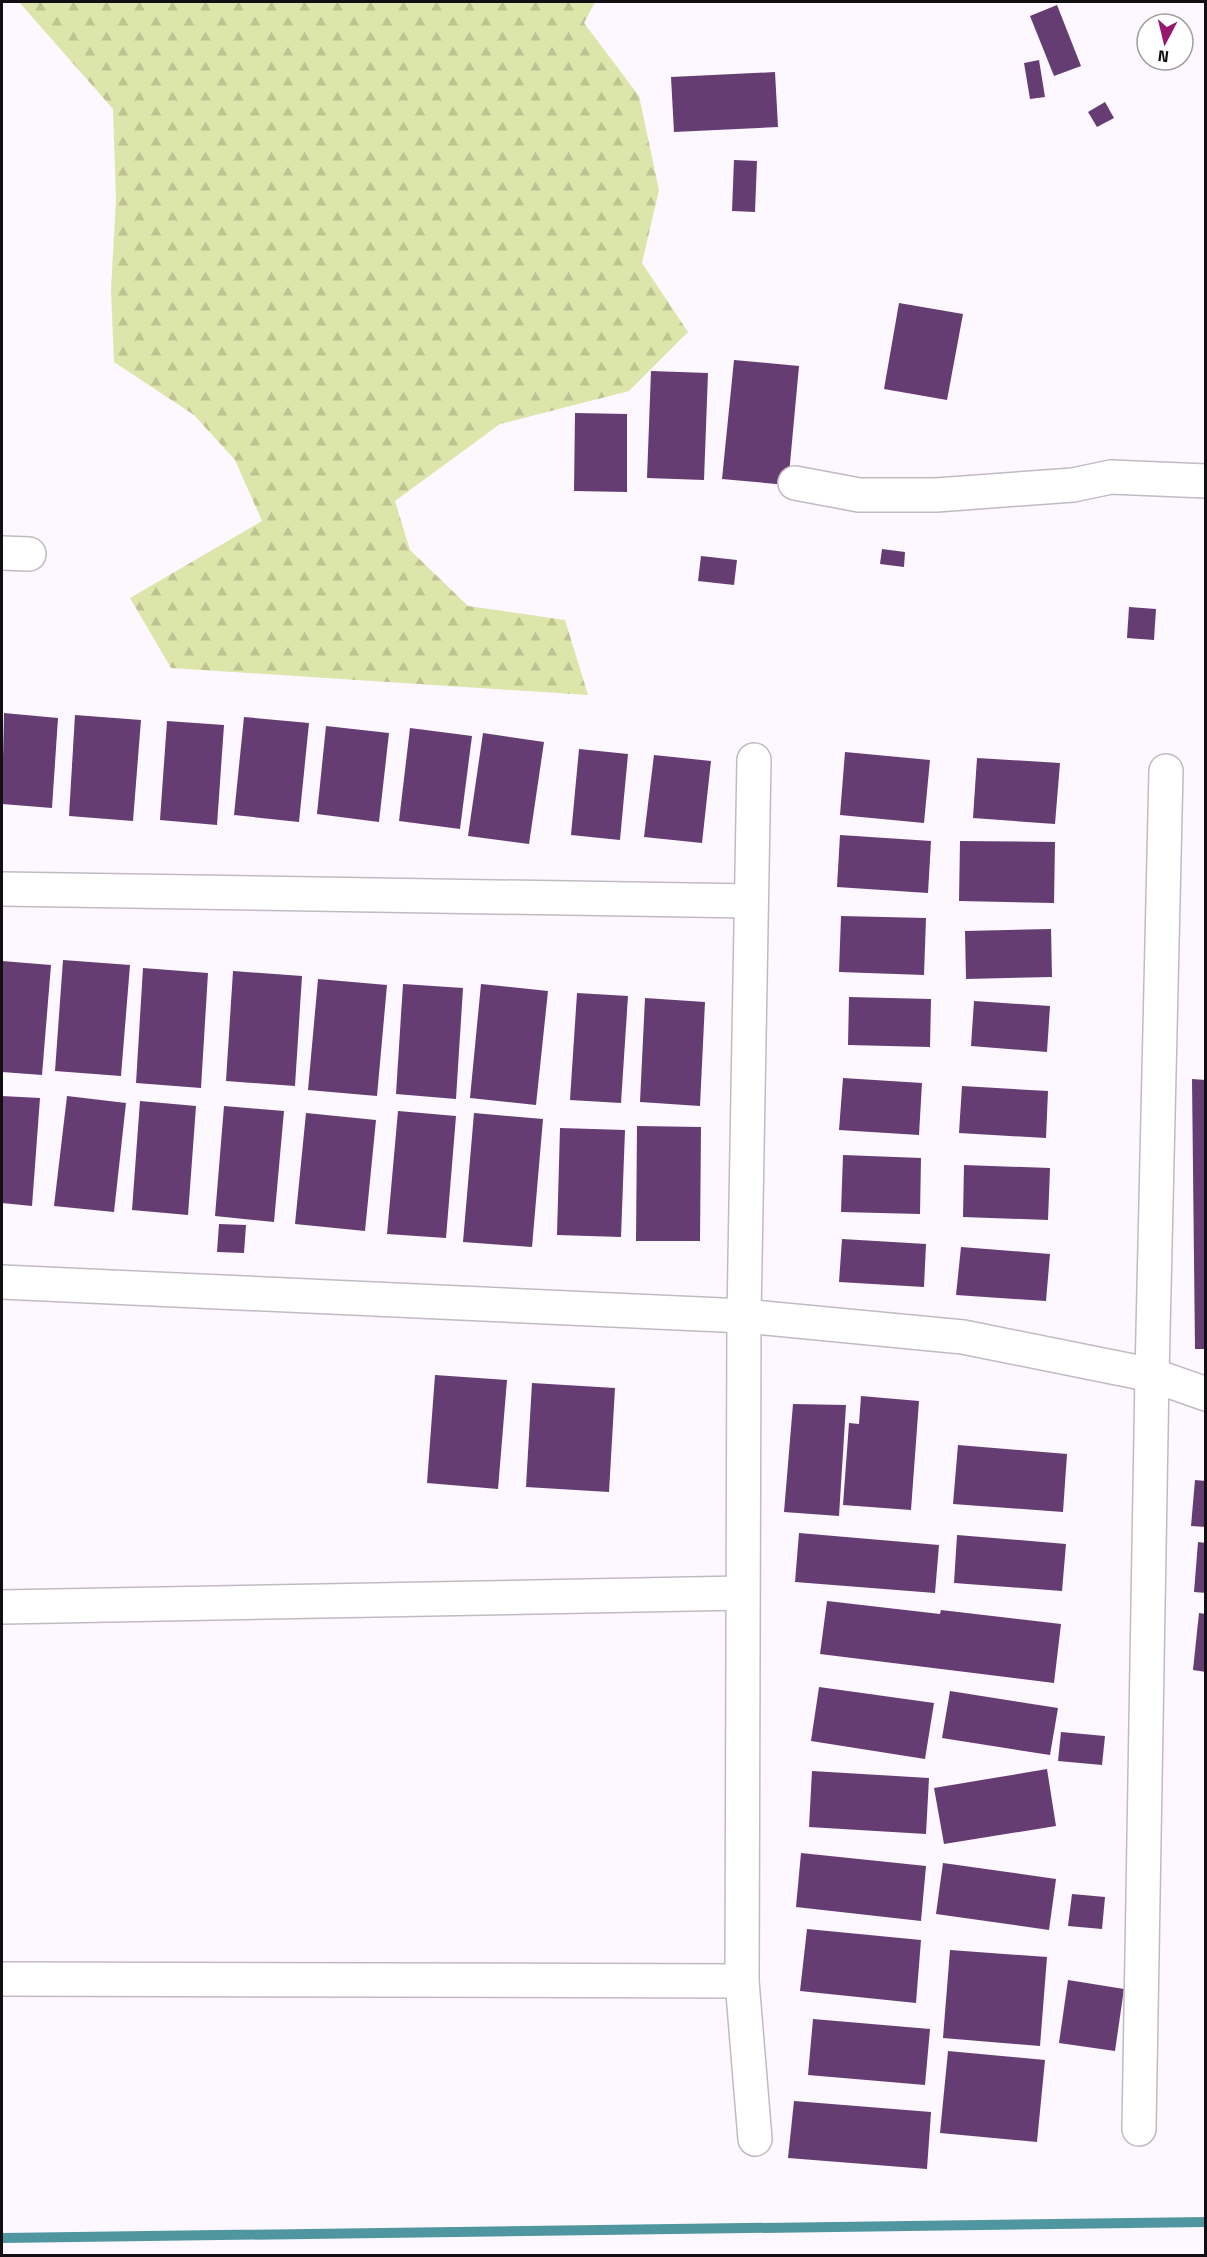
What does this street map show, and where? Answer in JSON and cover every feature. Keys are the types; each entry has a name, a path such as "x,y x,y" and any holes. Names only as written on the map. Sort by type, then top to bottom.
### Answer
{"street":[{"path":"795,483 859,495 936,495 1073,485 1111,477 1206,481"},
{"path":"754,760 744,1316 742,1981 755,2139"},
{"path":"1139,2129 1152,1375 1166,771"},
{"path":"2,889 751,901"},
{"path":"2,1282 744,1316 963,1337 1152,1375 1206,1394"},
{"path":"1152,1375 1206,1376"},
{"path":"2,1607 742,1593"},
{"path":"2,1979 742,1981"}],"green space":[{"path":"19,2 595,2 584,23 639,96 659,190 642,263 688,332 629,391 500,424 395,501 410,550 468,606 565,620 588,695 171,668 130,598 262,521 235,460 194,415 114,362 111,290 116,199 113,109"}],"building":[{"path":"1057,5 1081,66 1054,76 1030,16"},
{"path":"1039,60 1045,97 1030,99 1024,63"},
{"path":"775,72 778,127 674,132 671,77"},
{"path":"1105,102 1114,118 1097,127 1088,112"},
{"path":"734,160 757,161 755,212 732,211"},
{"path":"899,303 963,314 947,400 884,389"},
{"path":"734,360 799,366 788,485 722,479"},
{"path":"651,371 708,373 704,480 647,478"},
{"path":"575,413 627,414 627,492 574,491"},
{"path":"882,549 905,552 904,567 880,564"},
{"path":"701,556 737,560 734,585 698,581"},
{"path":"1129,607 1156,609 1154,640 1127,638"},
{"path":"4,713 58,718 52,808 2,804"},
{"path":"75,715 141,720 133,821 69,816"},
{"path":"244,717 309,723 299,822 234,815"},
{"path":"167,721 224,725 217,825 160,820"},
{"path":"326,726 389,733 379,822 317,814"},
{"path":"410,728 472,736 460,829 399,821"},
{"path":"483,733 544,742 529,844 468,836"},
{"path":"579,749 628,754 620,840 571,835"},
{"path":"845,752 930,760 924,823 840,815"},
{"path":"654,755 711,761 702,843 644,837"},
{"path":"977,758 1060,763 1055,824 973,818"},
{"path":"840,835 931,841 928,893 837,887"},
{"path":"960,841 1055,842 1054,903 959,901"},
{"path":"841,916 926,918 924,975 839,972"},
{"path":"1051,929 1052,977 966,979 965,931"},
{"path":"63,960 130,965 121,1076 55,1071"},
{"path":"2,961 51,965 42,1075 2,1072"},
{"path":"143,968 208,973 201,1088 136,1083"},
{"path":"233,971 302,976 295,1086 226,1081"},
{"path":"318,979 387,985 377,1096 308,1090"},
{"path":"403,984 463,988 456,1099 396,1094"},
{"path":"481,984 548,991 536,1105 470,1098"},
{"path":"577,993 628,996 621,1103 570,1100"},
{"path":"849,997 931,999 930,1047 848,1045"},
{"path":"645,998 705,1002 700,1106 640,1102"},
{"path":"974,1001 1050,1006 1047,1052 971,1046"},
{"path":"843,1078 922,1083 919,1135 839,1130"},
{"path":"1192,1079 1206,1080 1206,1349 1195,1349"},
{"path":"962,1086 1048,1091 1046,1138 959,1133"},
{"path":"2,1096 40,1098 32,1206 2,1203"},
{"path":"67,1096 126,1103 114,1212 54,1206"},
{"path":"140,1101 196,1106 188,1215 132,1210"},
{"path":"224,1106 284,1111 274,1222 215,1216"},
{"path":"398,1111 456,1116 446,1238 387,1234"},
{"path":"306,1113 376,1120 365,1231 295,1224"},
{"path":"474,1113 543,1119 532,1247 463,1242"},
{"path":"637,1126 701,1127 700,1241 636,1241"},
{"path":"560,1128 625,1130 621,1237 557,1235"},
{"path":"843,1155 921,1158 920,1214 841,1212"},
{"path":"964,1165 1050,1168 1048,1220 963,1217"},
{"path":"219,1224 246,1225 244,1253 217,1252"},
{"path":"842,1239 926,1244 924,1287 839,1282"},
{"path":"961,1247 1050,1254 1046,1301 956,1295"},
{"path":"435,1375 507,1380 498,1489 427,1483"},
{"path":"532,1383 615,1388 609,1492 526,1487"},
{"path":"861,1396 919,1401 911,1510 843,1505 849,1423 859,1424"},
{"path":"793,1404 846,1405 839,1516 784,1512"},
{"path":"958,1445 1067,1454 1063,1512 953,1504"},
{"path":"1195,1480 1206,1481 1206,1527 1191,1526"},
{"path":"799,1533 939,1545 935,1593 795,1582"},
{"path":"957,1535 1066,1544 1062,1591 954,1583"},
{"path":"1198,1542 1206,1543 1206,1593 1194,1592"},
{"path":"827,1601 940,1614 941,1610 1061,1624 1054,1683 820,1654"},
{"path":"1199,1613 1206,1614 1206,1672 1193,1670"},
{"path":"819,1687 934,1703 925,1759 811,1741"},
{"path":"950,1691 1058,1708 1050,1755 942,1738"},
{"path":"1061,1732 1105,1736 1102,1765 1058,1761"},
{"path":"1047,1769 1056,1826 944,1844 934,1788"},
{"path":"812,1771 929,1778 926,1834 809,1827"},
{"path":"801,1853 926,1866 921,1921 796,1907"},
{"path":"943,1863 1056,1879 1049,1930 936,1914"},
{"path":"1072,1894 1105,1897 1102,1929 1068,1926"},
{"path":"807,1929 921,1940 916,2003 800,1991"},
{"path":"950,1950 1047,1957 1040,2046 943,2038"},
{"path":"1068,1980 1124,1989 1115,2051 1059,2043"},
{"path":"813,2019 930,2029 925,2085 808,2075"},
{"path":"948,2051 1045,2060 1037,2142 940,2133"},
{"path":"794,2101 931,2112 927,2169 788,2158"}],"waterway":[{"path":"2,2238 1206,2222"}]}
